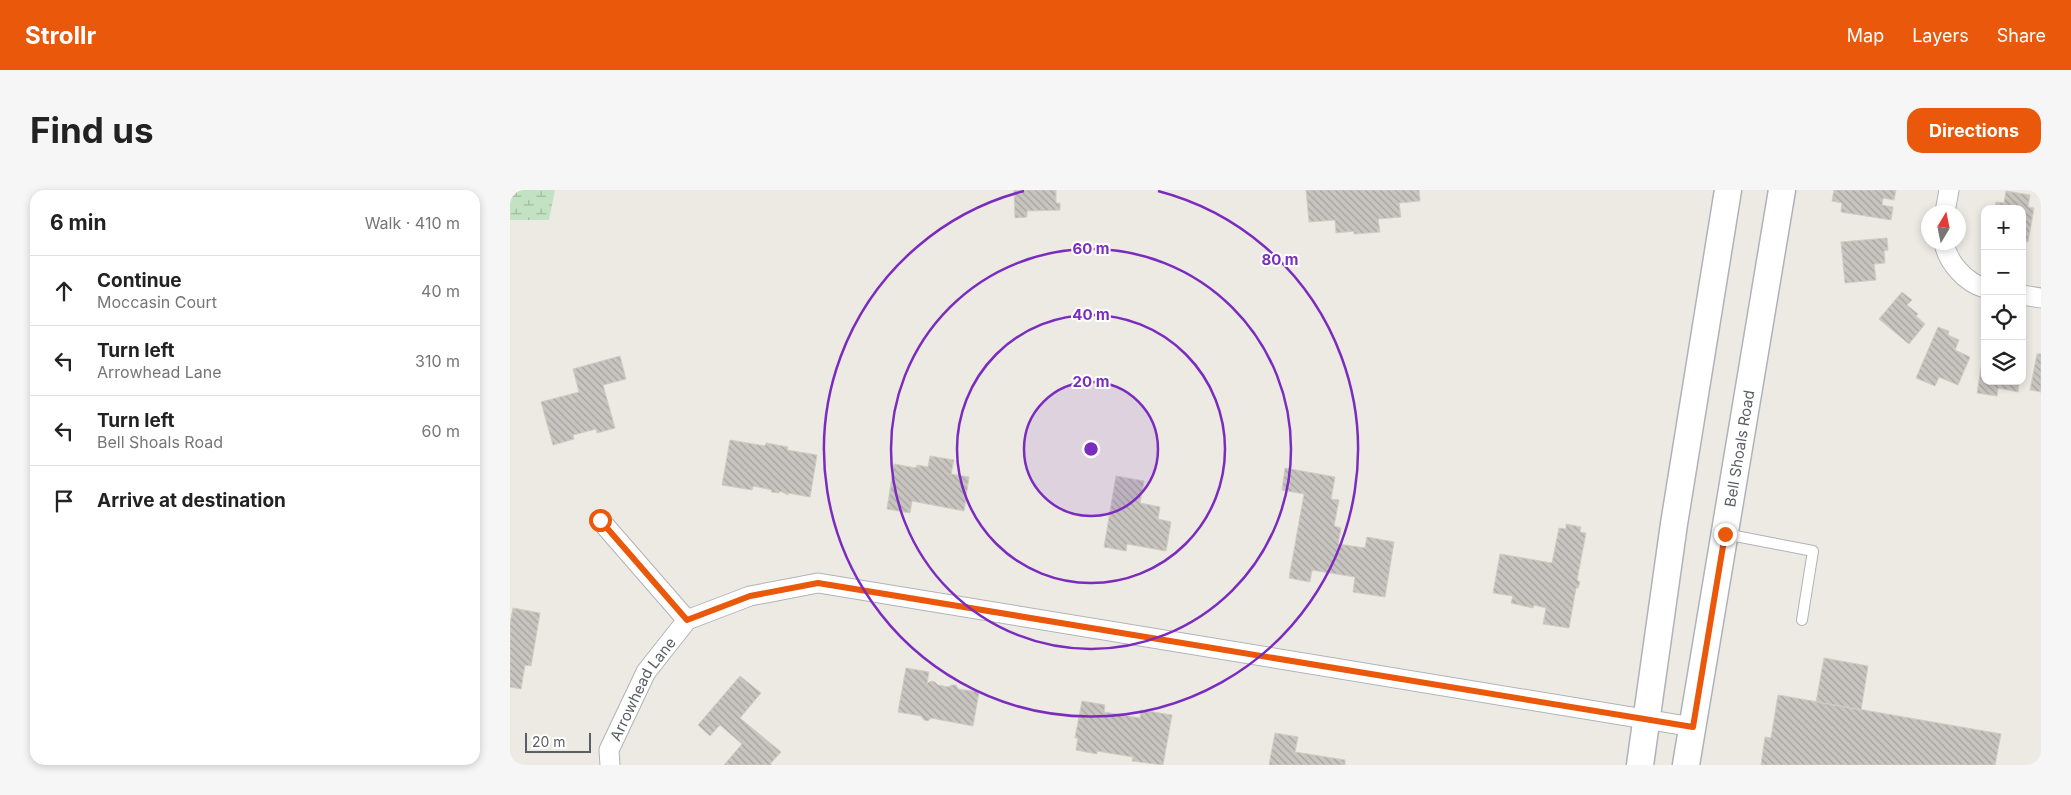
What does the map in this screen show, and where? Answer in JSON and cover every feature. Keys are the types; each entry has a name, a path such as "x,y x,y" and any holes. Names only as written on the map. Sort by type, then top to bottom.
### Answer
{"main road":[{"path":"1640,765 1674,524 1728,190"},
{"name":"Bell Shoals Road","path":"1686,765 1782,190"}],"street":[{"path":"1946,205 1949,190"},
{"path":"1946,250 1954,265 1965,278 1981,286"},
{"path":"2026,296 2041,298"},
{"path":"600,520 687,620 750,596 818,583 1693,727"},
{"name":"Arrowhead Lane","path":"610,765 609,750 646,672 687,620"}],"lane":[{"path":"1725,534 1812,551 1802,620"}],"green space":[{"path":"510,190 555,190 549,220 510,220"}],"building":[{"path":"1014,190 1056,190 1056,203 1060,203 1060,210 1027,211 1027,217 1015,218"},
{"path":"1306,190 1419,190 1420,201 1399,203 1401,217 1378,219 1380,232 1354,234 1354,231 1336,233 1335,220 1309,222"},
{"path":"1834,190 1896,190 1894,200 1883,198 1882,205 1893,207 1891,220 1841,212 1842,203 1832,201"},
{"path":"2006,191 2030,195 2028,207 2034,208 2028,242 2026,242 2026,205 1996,205 1996,202 2004,203"},
{"path":"1887,238 1888,250 1884,251 1885,263 1874,264 1876,280 1845,283 1841,242"},
{"path":"1902,292 1912,300 1907,305 1918,314 1916,316 1925,324 1909,344 1879,319"},
{"path":"1938,327 1949,331 1948,335 1959,340 1955,350 1970,357 1958,385 1939,377 1935,386 1916,378"},
{"path":"2037,354 2041,354 2041,392 2030,390"},
{"path":"620,356 626,379 603,385 615,428 597,433 596,429 573,435 574,439 553,445 541,402 579,392 573,369"},
{"path":"1981,368 1981,385 2019,385 2018,392 1998,388 1997,396 1977,393"},
{"path":"730,440 765,446 766,443 788,447 787,450 817,455 810,497 788,493 788,495 780,491 779,493 771,492 772,490 753,486 752,490 722,485"},
{"path":"930,456 954,460 951,474 969,477 964,511 912,501 910,513 887,509 894,464 916,468 917,465 928,467"},
{"path":"1285,468 1335,477 1331,499 1339,500 1334,526 1341,528 1338,544 1365,548 1367,537 1394,542 1385,597 1353,592 1355,577 1312,570 1310,582 1289,578 1304,494 1282,490"},
{"path":"1116,476 1144,481 1140,503 1160,507 1158,519 1171,522 1166,551 1127,544 1126,551 1104,547"},
{"path":"1566,524 1581,527 1580,532 1586,533 1577,580 1580,582 1578,588 1576,588 1569,628 1543,624 1546,608 1534,605 1533,608 1511,603 1513,596 1493,593 1500,554 1552,563 1559,528 1566,529"},
{"path":"513,608 540,613 531,666 525,665 521,689 510,687 510,624"},
{"path":"1824,658 1868,666 1861,710 1816,702"},
{"path":"906,668 929,672 927,683 932,681 938,685 948,687 956,685 958,689 979,692 973,726 931,718 928,721 924,720 921,716 898,712"},
{"path":"740,676 761,693 740,718 781,752 770,764 772,765 724,765 742,744 720,725 710,736 698,725"},
{"path":"1778,695 2001,734 1995,765 1761,765 1765,737 1771,738"},
{"path":"1082,701 1105,705 1104,712 1140,718 1141,710 1172,715 1163,765 1132,761 1133,757 1097,751 1097,754 1076,750 1078,738 1075,738"},
{"path":"1275,733 1298,737 1295,752 1345,760 1345,765 1269,765"}],"route":[{"path":"600,520 687,620 750,596 818,583 1693,727 1725,534"}]}
